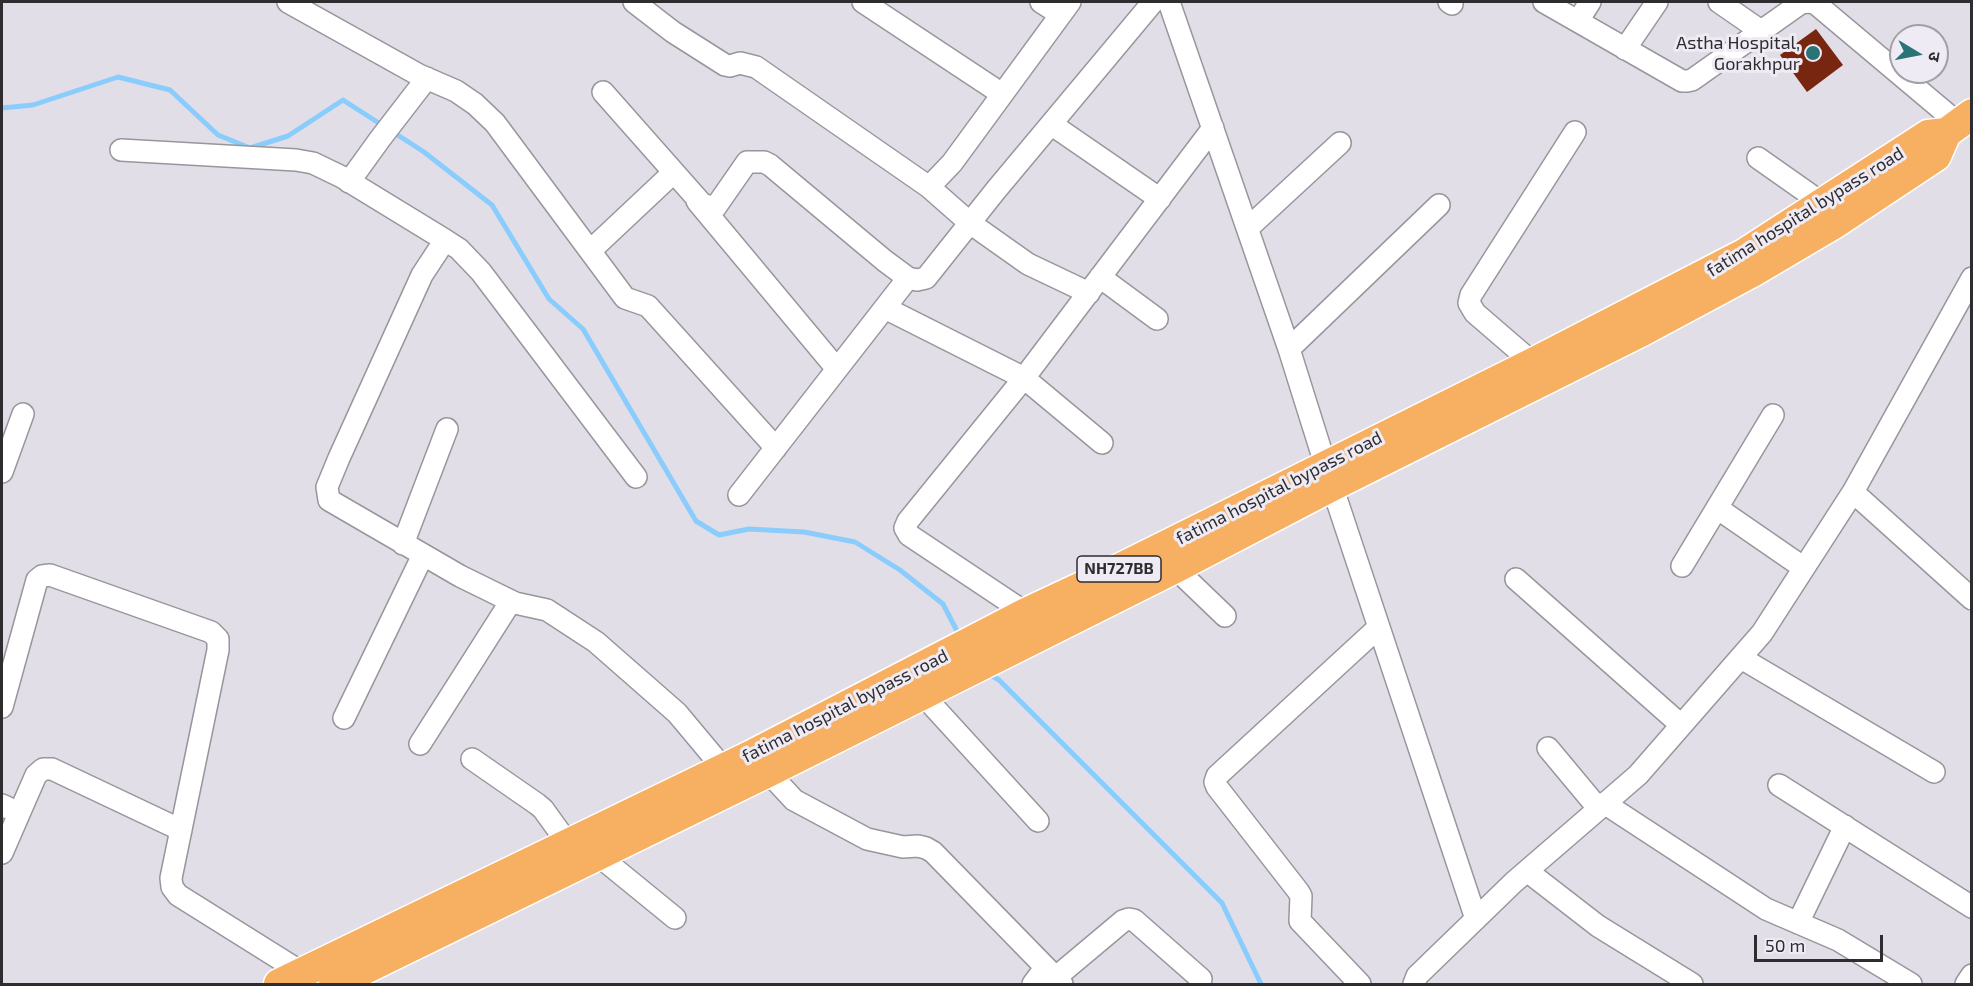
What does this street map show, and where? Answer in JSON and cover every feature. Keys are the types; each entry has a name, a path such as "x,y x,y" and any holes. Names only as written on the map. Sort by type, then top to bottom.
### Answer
{"highway":[{"name":"fatima hospital bypass road","path":"334,984 599,856 728,778 1026,613 1176,568 1329,475 1642,331 1752,273 1928,135 1959,124"},
{"name":"fatima hospital bypass road","path":"300,981 569,845 728,778 768,772 922,694 1110,587 1329,475 1533,363 1744,254 1829,213"}],"street":[{"path":"288,2 427,78 456,91 475,104 495,123 625,297 648,306 776,448"},
{"path":"634,2 673,32 725,65 740,63 756,67 929,187 970,224 1028,264 1094,285 1157,319"},
{"path":"863,2 1002,94"},
{"path":"929,187 952,163 1065,8 1041,2"},
{"path":"695,198 702,204 715,208 747,162 755,161 770,165 908,278 917,280 926,278 1153,2"},
{"path":"1169,2 1289,349 1378,627 1476,919"},
{"path":"1544,2 1682,81 1692,80 1801,3 1815,3 1959,124"},
{"path":"1578,21 1590,2"},
{"path":"1625,49 1657,2"},
{"path":"1719,2 1761,31"},
{"path":"349,182 427,78"},
{"path":"603,92 695,198 837,369"},
{"path":"1051,124 1160,199"},
{"path":"1026,613 909,535 905,528 908,521 1024,378 1213,128"},
{"path":"1533,363 1475,313 1469,303 1471,295 1575,132"},
{"path":"1248,228 1340,143"},
{"path":"121,150 296,160 313,163 445,240 459,249 481,272 636,477"},
{"path":"1758,158 1829,213"},
{"path":"590,250 673,173"},
{"path":"1289,349 1439,205"},
{"path":"445,240 422,275 327,487 329,500 460,576 511,601 547,610 596,642 677,713 728,778"},
{"path":"739,495 908,278"},
{"path":"1414,984 1417,976 1527,871 1638,775 1762,633 1853,492 1971,278"},
{"path":"885,308 1024,378 1102,443"},
{"path":"2,472 23,414"},
{"path":"1682,566 1773,415"},
{"path":"404,544 447,429"},
{"path":"1853,492 1971,599"},
{"path":"1717,508 1804,568"},
{"path":"344,718 423,555"},
{"path":"1176,568 1225,616"},
{"path":"2,707 37,580 42,576 50,575 211,632 218,639 218,650 171,878 172,887 178,895 300,981"},
{"path":"1516,579 1681,725"},
{"path":"420,744 511,601"},
{"path":"1360,984 1300,921 1301,896 1298,891 1215,782 1217,776 1378,627"},
{"path":"1741,658 1934,772"},
{"path":"922,694 1038,821"},
{"path":"1548,748 1601,806 1766,909 1850,946 1911,984"},
{"path":"472,759 543,809 569,845"},
{"path":"2,853 10,809 43,769 52,770 181,830"},
{"path":"768,772 794,800 867,839 903,847 918,846 933,852 1049,979 1123,921 1129,919 1134,920 1201,979"},
{"path":"1779,785 1971,907"},
{"path":"1797,923 1845,826"},
{"path":"599,856 675,918"},
{"path":"1527,871 1598,926 1692,984"},
{"path":"1966,984 1971,975"}],"building":[{"path":"1816,29 1843,65 1807,92 1780,55"}],"waterway":[{"path":"2,108 33,105 118,77 170,90 218,135 250,148 288,136 343,100 385,127"},
{"path":"393,132 424,152 492,205 549,299 583,329 696,521 719,535 749,529 804,532 855,542 900,570 943,604 957,631"},
{"path":"987,673 999,680 1222,903 1261,984"}],"place":[{"name":"Astha Hospital, Gorakhpur","path":"1813,53"}]}
